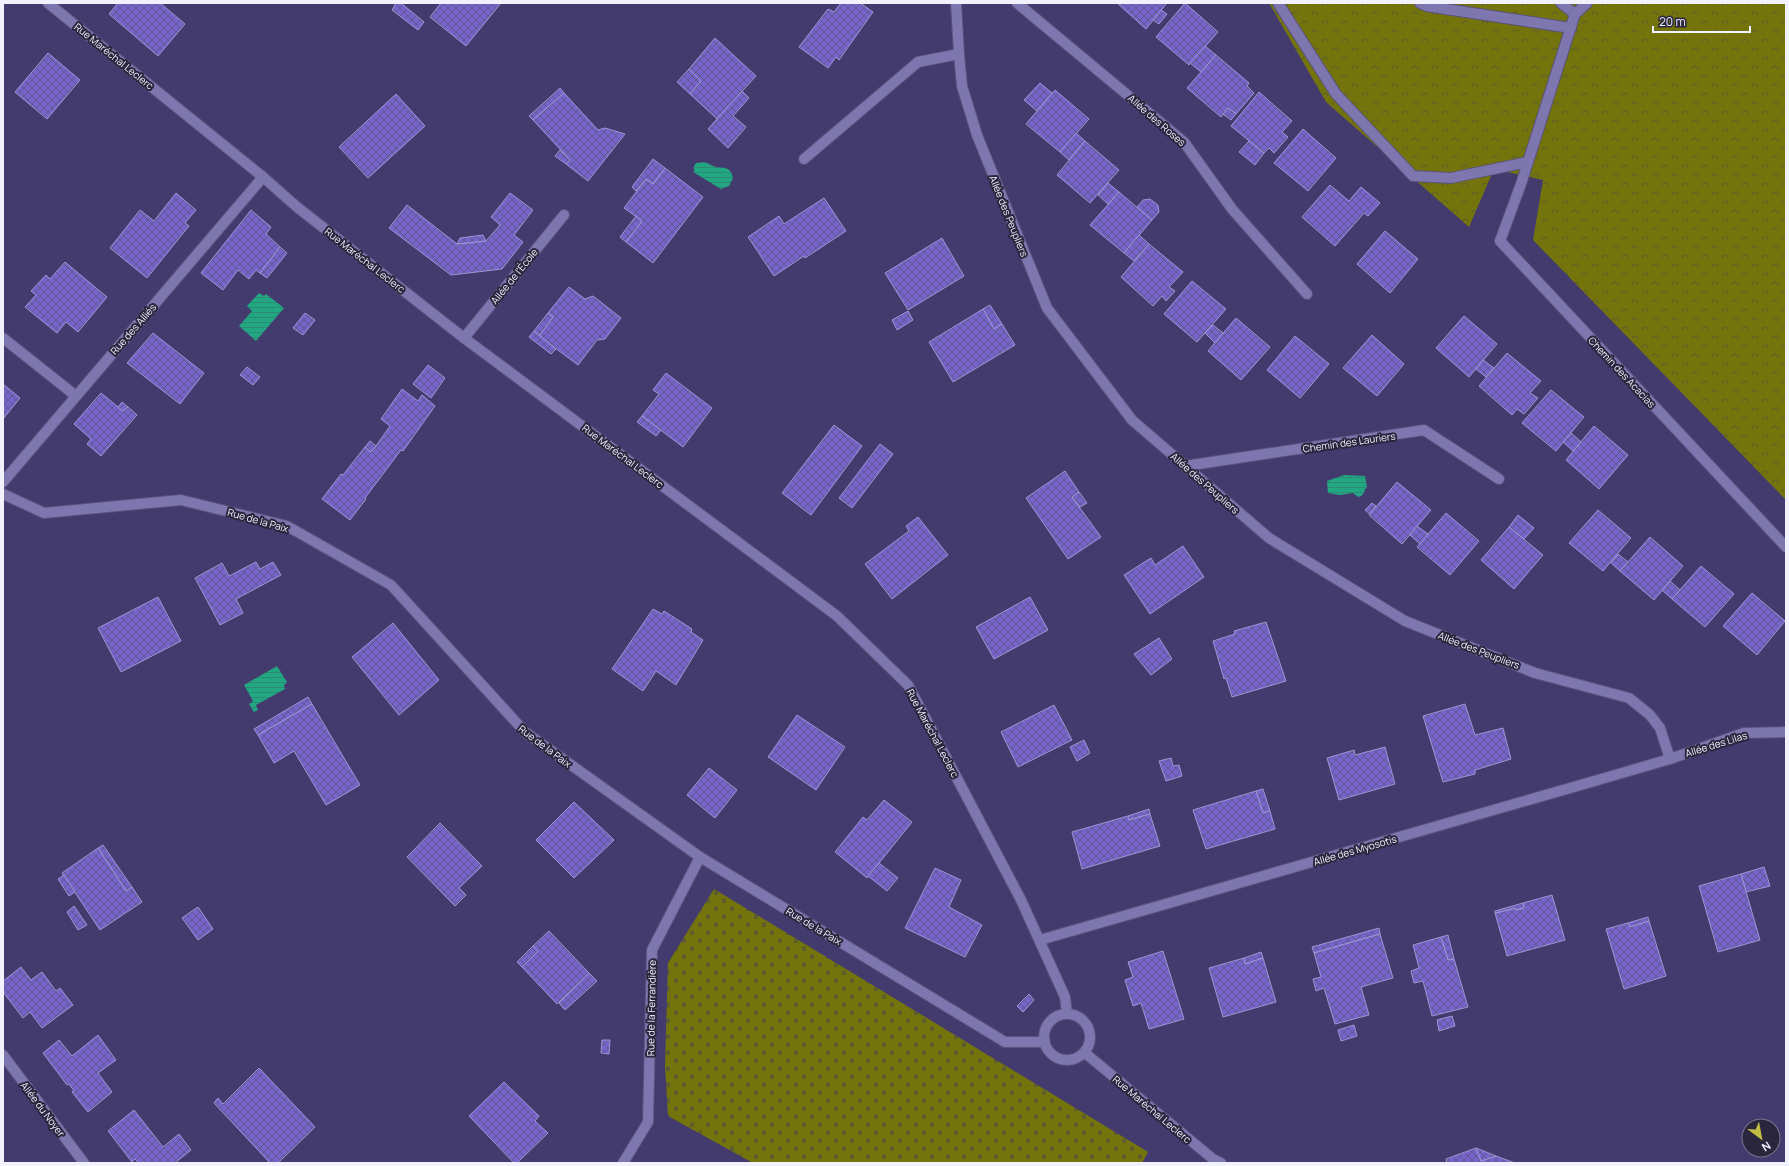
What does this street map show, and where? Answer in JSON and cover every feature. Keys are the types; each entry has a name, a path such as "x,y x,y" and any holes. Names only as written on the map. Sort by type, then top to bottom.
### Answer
{"street":[{"name":"Rue Maréchal Leclerc","path":"48,3 264,177 298,207 464,338 837,616 908,685 1021,900 1065,997 1066,1014"},
{"name":"Allée des Peupliers","path":"956,3 962,86 976,135 1047,308 1132,420 1269,538 1405,621 1536,673 1629,698 1650,715 1660,728 1670,759"},
{"name":"Allée des Roses","path":"1017,3 1184,142 1232,209 1307,294"},
{"path":"1278,3 1336,94 1413,176 1451,178 1528,162 1575,14 1587,3"},
{"path":"1420,3 1426,6 1571,28"},
{"path":"1561,3 1575,14"},
{"path":"804,159 918,62 959,54"},
{"name":"Chemin des Acacias","path":"1528,162 1500,241 1786,547"},
{"name":"Rue des Alliés","path":"3,482 264,177"},
{"name":"Allée de l’École","path":"464,338 564,215"},
{"path":"3,338 76,396"},
{"name":"Chemin des Lauriers","path":"1186,466 1424,430 1499,480"},
{"name":"Rue de la Paix","path":"3,494 44,513 181,500 287,526 391,585 525,732 700,857 1005,1042 1045,1042"},
{"name":"Allée des Lilas","path":"1670,759 1744,733 1786,732"},
{"name":"Allée des Myosotis","path":"1040,940 1670,759"},
{"name":"Rue de la Ferrandière","path":"623,1163 648,1122 652,950 700,857"},
{"path":"1066,1014 1077,1016 1086,1023 1090,1033 1090,1044 1085,1053 1076,1058 1066,1060 1057,1058 1049,1051 1045,1042 1045,1032 1049,1023 1057,1017 1066,1014"},
{"name":"Rue Maréchal Leclerc","path":"1085,1053 1213,1159 1221,1163"},
{"name":"Allée du Noyer","path":"3,1055 84,1163"}],"green space":[{"path":"1269,3 1786,3 1786,500 1533,240 1543,180 1494,169 1469,227 1326,102"},
{"path":"714,889 1148,1152 1142,1163 753,1163 668,1116 665,1066 668,963"}],"shaded area":[{"path":"704,162 714,167 729,170 733,178 729,186 721,189 693,172 695,170 693,168 696,163"},
{"path":"259,293 264,296 266,294 284,308 256,341 239,326 252,311 247,306"},
{"path":"1344,475 1365,476 1367,488 1361,496 1358,497 1353,493 1340,495 1328,493 1327,481"},
{"path":"277,666 287,682 284,685 285,689 256,705 258,710 254,712 249,704 253,701 244,685"}],"building":[{"path":"118,3 160,3 185,24 158,56 109,14"},
{"path":"396,3 401,3 424,22 418,30 392,10"},
{"path":"441,3 501,3 466,46 430,17"},
{"path":"841,3 860,3 873,12 839,60 836,57 828,68 799,47 828,9 834,12"},
{"path":"1117,3 1167,3 1146,29"},
{"path":"1185,3 1218,32 1189,65 1156,37"},
{"path":"1161,10 1167,14 1159,24 1153,20"},
{"path":"715,38 756,76 717,119 690,94 701,81 689,69"},
{"path":"1205,46 1216,55 1201,72 1190,63"},
{"path":"48,53 80,80 47,119 15,92"},
{"path":"1216,55 1249,83 1247,86 1254,93 1236,114 1228,108 1221,117 1187,88"},
{"path":"689,69 701,81 690,94 677,82"},
{"path":"1040,83 1052,93 1037,111 1024,100"},
{"path":"560,88 564,93 533,120 529,116"},
{"path":"1055,90 1089,119 1060,152 1026,124"},
{"path":"742,91 749,98 733,116 746,127 728,148 708,129"},
{"path":"1259,92 1292,121 1282,132 1288,137 1274,153 1269,148 1264,153 1231,126"},
{"path":"564,93 598,130 605,128 625,134 588,181 566,164 570,160 533,120"},
{"path":"396,94 425,126 368,178 339,147"},
{"path":"1228,108 1236,114 1231,120 1223,114"},
{"path":"1303,129 1336,158 1308,191 1274,163"},
{"path":"1076,133 1085,141 1069,160 1060,152"},
{"path":"1085,141 1119,170 1090,203 1057,175"},
{"path":"1249,141 1264,153 1255,165 1239,152"},
{"path":"560,150 570,160 566,164 555,156"},
{"path":"653,159 665,168 653,184 646,179 636,191 632,187"},
{"path":"665,168 703,197 653,263 626,242 642,221 624,208 646,179 653,184"},
{"path":"1108,183 1119,192 1108,204 1098,195"},
{"path":"1330,185 1349,201 1361,187 1380,203 1368,216 1364,213 1335,246 1302,217"},
{"path":"1119,192 1152,220 1124,253 1090,225"},
{"path":"176,193 196,210 185,223 189,226 147,278 110,248 140,210 154,221"},
{"path":"510,193 533,210 514,235 523,242 502,269 451,275 389,228 407,205 457,244 486,241 500,225 491,217"},
{"path":"824,198 846,231 774,276 748,237 779,216 784,224"},
{"path":"1150,199 1158,205 1159,212 1152,220 1137,207 1143,200"},
{"path":"251,210 271,227 266,234 280,247 260,273 256,270 249,279 238,270 223,290 201,273"},
{"path":"636,216 642,221 626,242 620,237"},
{"path":"1385,231 1418,259 1390,293 1357,264"},
{"path":"483,235 486,241 457,244 460,238"},
{"path":"1139,235 1149,244 1134,261 1124,253"},
{"path":"942,238 964,276 908,310 885,273"},
{"path":"1149,244 1183,272 1169,287 1175,291 1166,301 1162,296 1153,306 1121,277"},
{"path":"280,247 287,253 267,278 260,273"},
{"path":"65,262 107,297 78,332 66,322 57,333 25,307 36,295 31,291 46,275 50,279"},
{"path":"1192,281 1226,309 1197,342 1164,314"},
{"path":"569,287 585,299 593,296 621,318 605,339 597,340 578,365 539,336 553,317 548,313"},
{"path":"990,305 1002,324 994,329 983,309"},
{"path":"983,309 994,329 1002,324 1015,345 953,382 929,342"},
{"path":"908,311 913,320 897,330 892,320"},
{"path":"305,313 315,320 303,335 293,328"},
{"path":"548,313 553,317 539,336 534,331"},
{"path":"1464,316 1497,344 1469,377 1436,348"},
{"path":"1236,318 1270,347 1241,380 1208,351"},
{"path":"1213,325 1223,333 1215,343 1205,333"},
{"path":"534,331 556,349 551,354 529,337"},
{"path":"153,333 204,373 180,404 127,363"},
{"path":"1372,335 1404,364 1377,396 1343,368"},
{"path":"1295,336 1329,364 1300,398 1267,370"},
{"path":"1507,353 1541,381 1530,393 1538,398 1524,414 1517,409 1512,415 1479,386"},
{"path":"1483,360 1494,368 1486,377 1476,369"},
{"path":"428,365 445,378 431,398 413,384"},
{"path":"247,367 260,377 253,385 240,375"},
{"path":"666,373 712,408 683,447 642,416 659,394 653,390"},
{"path":"3,384 20,398 3,419"},
{"path":"402,389 418,401 422,395 435,406 403,451 401,450 350,520 322,499 341,474 343,475 365,447 371,452 376,446 390,426 381,419"},
{"path":"1551,390 1584,417 1556,451 1522,423"},
{"path":"101,393 123,411 128,407 137,415 101,456 87,444 91,439 74,424"},
{"path":"122,402 128,407 123,411 118,407"},
{"path":"642,416 661,430 656,436 637,422"},
{"path":"834,425 862,446 811,515 782,493"},
{"path":"1594,426 1628,455 1599,489 1566,460"},
{"path":"1571,433 1581,442 1573,451 1563,442"},
{"path":"370,441 376,446 371,452 365,447"},
{"path":"880,444 893,454 852,508 839,498"},
{"path":"1065,471 1079,492 1072,497 1101,537 1068,559 1026,498"},
{"path":"1397,482 1431,510 1402,544 1369,515"},
{"path":"1079,492 1087,503 1080,507 1072,497"},
{"path":"1372,503 1376,506 1370,514 1365,510"},
{"path":"1598,510 1631,538 1603,571 1569,543"},
{"path":"1446,513 1479,541 1450,575 1417,547"},
{"path":"1518,515 1534,528 1524,539 1509,527"},
{"path":"918,517 948,555 892,599 865,564 909,531 906,526"},
{"path":"1417,526 1428,534 1420,544 1410,535"},
{"path":"1509,527 1543,555 1514,589 1481,560"},
{"path":"1650,537 1683,566 1654,600 1620,571"},
{"path":"1183,546 1204,577 1150,614 1124,575 1151,558 1155,565"},
{"path":"1618,554 1628,562 1620,571 1611,563"},
{"path":"256,562 260,569 273,562 281,575 236,599 243,613 220,625 195,578 222,563 229,576"},
{"path":"1701,566 1734,594 1705,627 1672,599"},
{"path":"1670,581 1680,590 1672,599 1662,590"},
{"path":"1752,593 1785,621 1757,655 1723,626"},
{"path":"158,597 181,641 121,672 98,628"},
{"path":"1030,597 1048,630 994,659 976,627"},
{"path":"653,609 662,614 664,611 692,629 691,632 703,640 676,685 656,671 643,691 612,669"},
{"path":"1266,622 1286,681 1232,697 1226,678 1224,679 1213,641 1235,634 1234,631"},
{"path":"393,623 439,680 399,715 352,657"},
{"path":"1159,638 1172,659 1151,675 1134,654"},
{"path":"308,697 312,704 258,735 254,729"},
{"path":"312,704 360,785 326,805 294,751 274,763 258,735"},
{"path":"1465,704 1475,735 1503,728 1511,759 1475,770 1475,774 1443,782 1423,716"},
{"path":"1054,705 1072,740 1018,767 1001,732"},
{"path":"797,715 845,747 816,790 768,757"},
{"path":"1084,740 1090,753 1077,761 1070,747"},
{"path":"1385,747 1395,784 1339,800 1327,758 1354,750 1355,755"},
{"path":"1171,758 1173,766 1179,765 1182,776 1166,781 1159,761"},
{"path":"709,768 737,790 715,818 687,795"},
{"path":"1263,789 1270,811 1263,813 1256,791"},
{"path":"1256,791 1263,813 1270,811 1275,829 1206,849 1193,810"},
{"path":"884,800 912,822 867,878 835,852 863,817 867,820"},
{"path":"574,802 614,840 574,878 536,840"},
{"path":"1149,809 1150,814 1129,820 1128,816"},
{"path":"1150,814 1160,846 1082,869 1072,832 1128,816 1129,820"},
{"path":"440,823 482,866 459,888 466,895 455,906 407,857"},
{"path":"103,845 132,887 126,891 98,848"},
{"path":"98,848 126,891 132,887 142,902 100,930 62,873"},
{"path":"879,863 898,878 887,891 868,876"},
{"path":"1764,867 1770,886 1746,892 1741,874"},
{"path":"935,868 961,880 949,907 982,925 965,957 905,928"},
{"path":"1741,874 1760,940 1718,952 1699,886"},
{"path":"64,875 75,892 69,896 58,879"},
{"path":"1552,895 1565,940 1507,956 1495,913 1516,908 1516,910 1524,908 1523,903"},
{"path":"1523,903 1524,908 1516,910 1516,908 1495,913 1495,911"},
{"path":"74,906 87,925 78,930 67,912"},
{"path":"198,907 213,929 198,940 182,918"},
{"path":"1648,917 1649,921 1630,927 1628,923"},
{"path":"1649,921 1666,976 1624,989 1606,929 1628,923 1630,927"},
{"path":"1379,928 1380,934 1314,953 1312,947"},
{"path":"549,931 589,973 557,1004 522,967 538,951 533,946"},
{"path":"1380,934 1393,978 1361,987 1369,1015 1335,1024 1324,988 1316,991 1313,979 1321,977 1314,953"},
{"path":"1448,935 1454,959 1448,960 1441,937"},
{"path":"1441,937 1448,960 1454,959 1468,1007 1432,1016 1423,981 1414,983 1411,971 1419,968 1413,945"},
{"path":"533,946 538,951 522,967 517,962"},
{"path":"1163,951 1184,1019 1149,1029 1141,1003 1133,1006 1125,980 1133,977 1128,962"},
{"path":"1261,952 1263,958 1245,964 1244,958"},
{"path":"1244,958 1245,964 1263,958 1276,1002 1223,1017 1209,968"},
{"path":"21,967 31,980 42,972 56,991 60,988 73,1005 42,1028 30,1012 23,1018 3,992 3,981"},
{"path":"589,973 597,981 565,1010 559,1003"},
{"path":"1029,994 1034,1000 1023,1012 1017,1006"},
{"path":"1452,1016 1455,1026 1439,1031 1437,1020"},
{"path":"1354,1025 1357,1036 1341,1041 1338,1030"},
{"path":"98,1035 116,1060 98,1073 112,1092 88,1112 72,1092 74,1091 69,1084 67,1085 43,1053 59,1040 72,1056"},
{"path":"602,1040 610,1040 609,1054 601,1053"},
{"path":"259,1068 315,1127 278,1163 270,1163 214,1103 218,1098 223,1104"},
{"path":"504,1082 539,1116 535,1121 548,1133 517,1163 514,1163 469,1116"},
{"path":"134,1110 163,1147 179,1134 191,1150 175,1163 139,1163 135,1159 132,1162 108,1131"},
{"path":"1476,1148 1481,1161 1496,1156 1515,1163 1447,1163 1446,1159"},
{"path":"1476,1148 1496,1156 1481,1161"}]}
